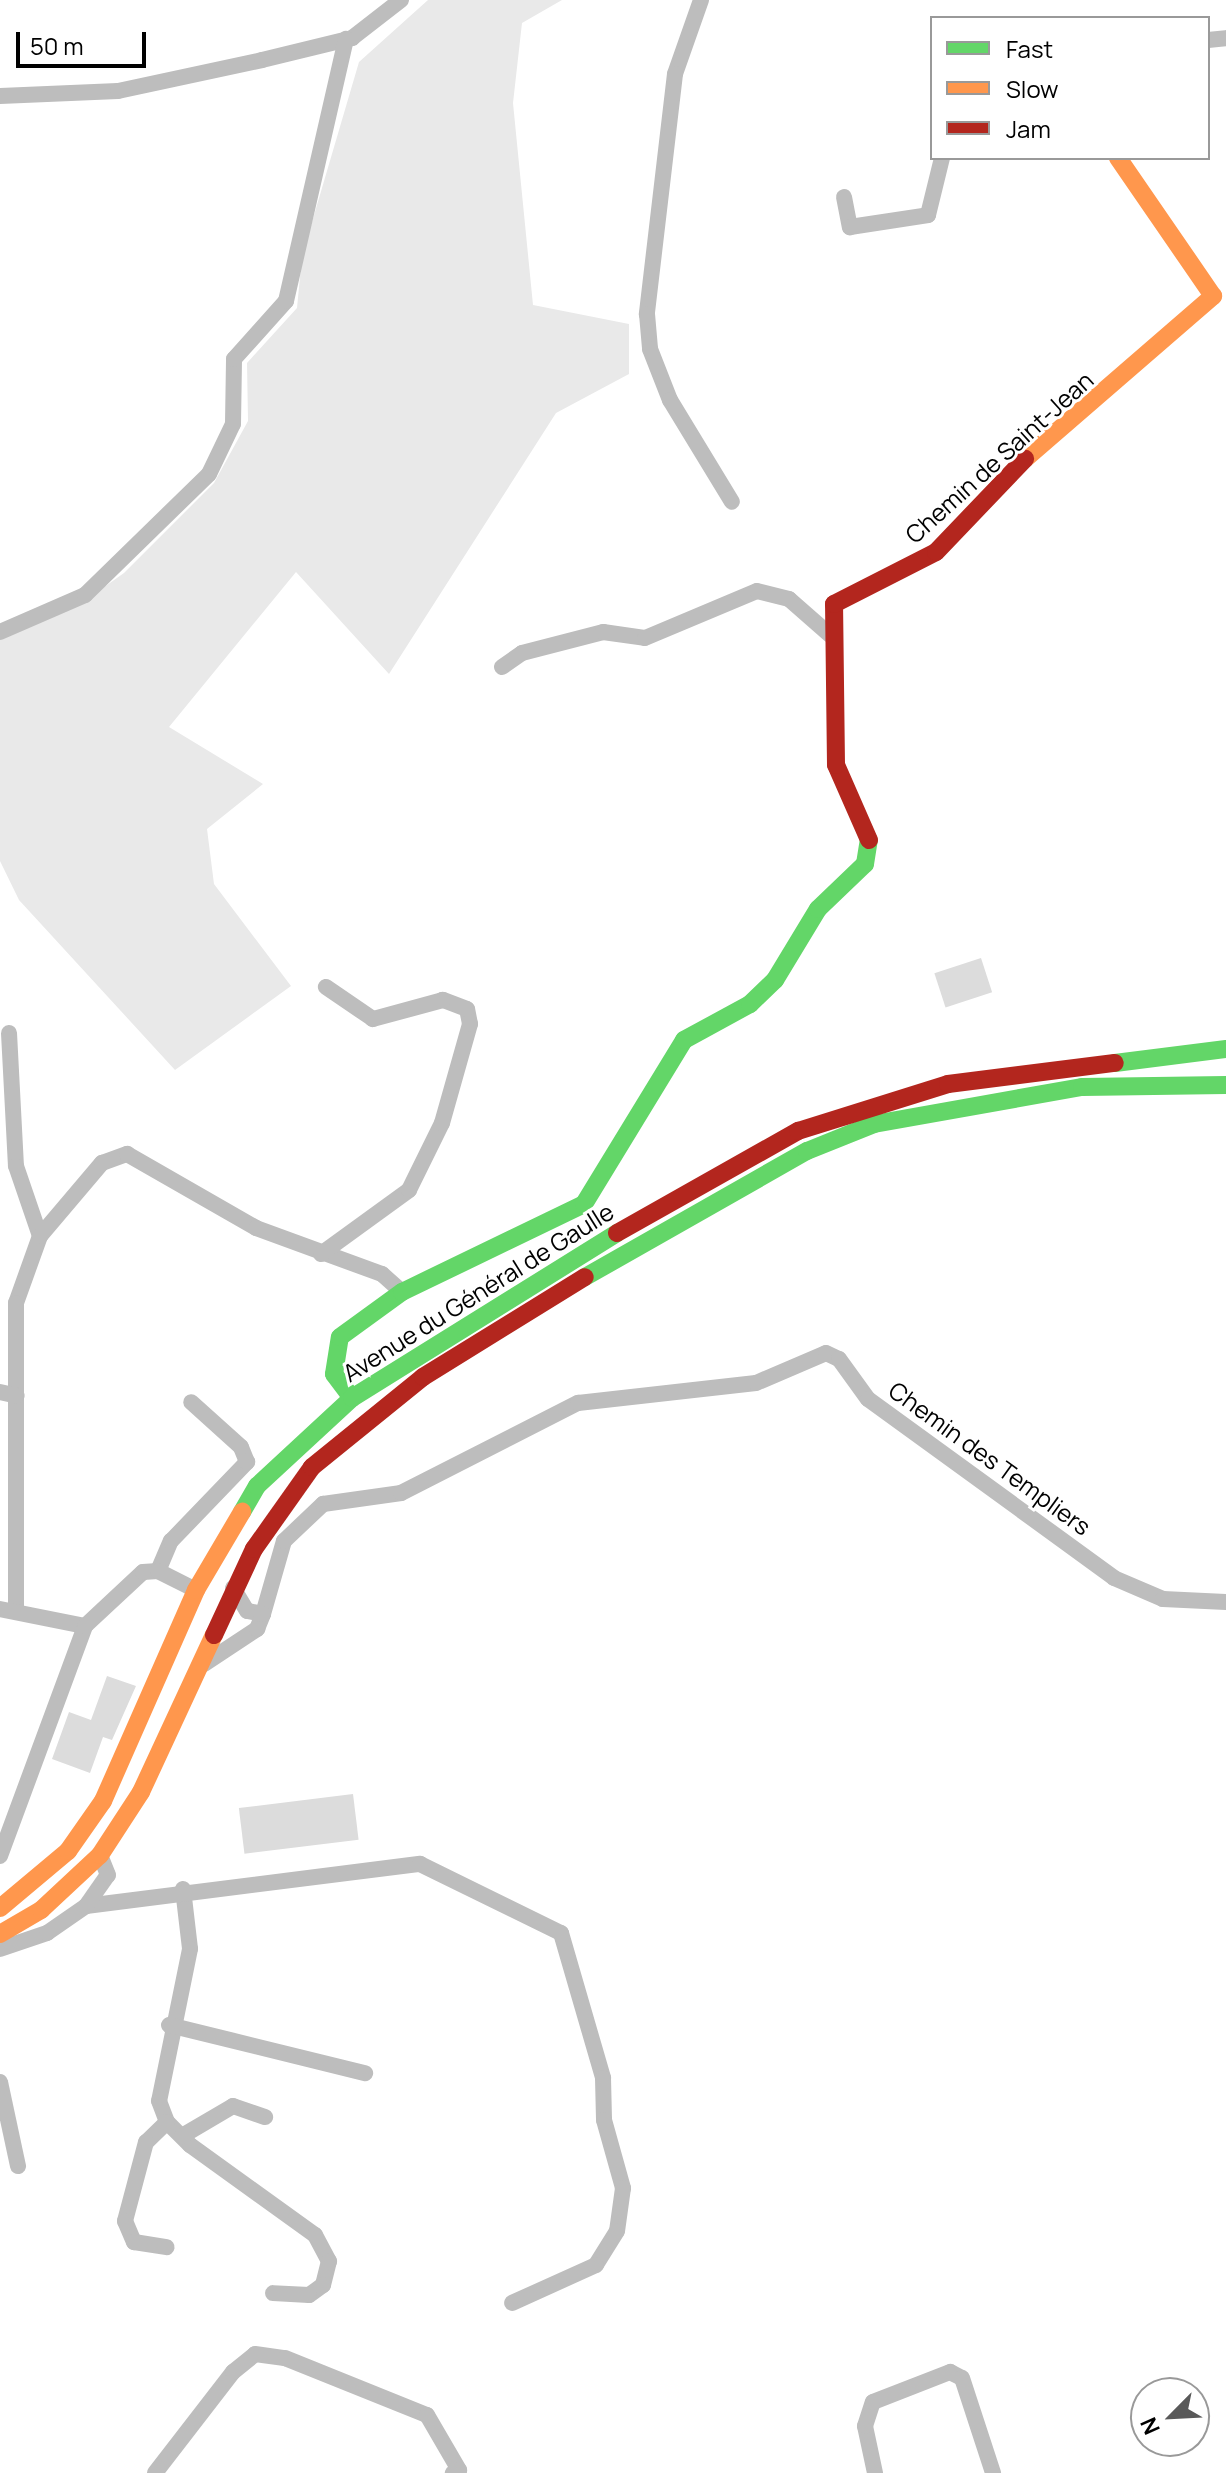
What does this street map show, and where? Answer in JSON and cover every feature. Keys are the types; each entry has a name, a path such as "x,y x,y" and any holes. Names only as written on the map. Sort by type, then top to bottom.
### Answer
{"main road":[{"name":"Chemin de Saint-Jean","path":"352,1398 334,1374 340,1337 402,1292 584,1204 684,1040 750,1004 775,980 818,909 865,864 870,831 836,765 830,635 834,604 936,552 1026,458 1219,300 1119,160"},
{"name":"Avenue du Général de Gaulle","path":"0,1908 68,1851 103,1801 196,1590 257,1486 352,1398 613,1235 798,1131 948,1084 1226,1049"},
{"name":"Avenue du Général de Gaulle","path":"0,1934 41,1910 100,1855 141,1792 233,1588 312,1467 367,1416 622,1254 807,1151 953,1104 1082,1087 1226,1085"}],"street":[{"path":"0,96 118,91 346,39 401,0"},
{"path":"701,0 675,74 647,314 650,349 670,400 732,502"},
{"path":"0,632 85,595 209,474 233,424 234,359 286,301 346,39"},
{"path":"844,197 850,227 928,215 942,160"},
{"path":"502,667 522,653 603,632 645,638 757,591 789,599 830,635"},
{"path":"321,1254 409,1190 442,1123 470,1024 467,1009 443,1000 373,1019 326,987"},
{"path":"9,1033 16,1166 40,1236"},
{"path":"85,1626 8,1609 8,1394 16,1303 40,1236 102,1163 127,1154 219,1209 321,1254 382,1274 402,1292"},
{"name":"Chemin des Templiers","path":"263,1614 272,1562 309,1511 323,1504 415,1487 578,1403 756,1383 826,1353 839,1359 868,1399 1114,1578 1163,1599 1226,1602"},
{"path":"158,1571 171,1541 247,1462 241,1447 191,1402"},
{"path":"0,1856 20,1813 85,1626 110,1597 143,1572 158,1571 196,1590"},
{"path":"195,1667 257,1629 263,1614 247,1611 233,1588"},
{"path":"0,1832 20,1813"},
{"path":"0,1949 47,1933 86,1906 108,1875 100,1855"},
{"path":"86,1906 183,1889 420,1864 561,1933 603,2078 604,2120 623,2188 617,2231 596,2265 512,2303"},
{"path":"183,1889 190,1949 169,2025 159,2101 167,2122 182,2136 315,2235 329,2261 323,2285 309,2295 273,2293"},
{"path":"169,2025 365,2073"},
{"path":"0,2082 18,2166"},
{"path":"182,2136 233,2106 265,2117"},
{"path":"167,2122 146,2142 125,2221 134,2242 167,2247"},
{"path":"155,2473 233,2372 255,2354 285,2358 427,2415 459,2470 453,2473"},
{"path":"875,2473 865,2426 873,2402 950,2372 962,2378 993,2473"}],"shaded area":[{"path":"428,0 562,0 522,23 513,103 533,305 629,324 629,374 556,413 389,674 296,572 169,727 263,784 207,829 214,884 291,986 175,1070 19,900 0,861 0,637 83,602 124,573 214,483 248,421 247,363 297,308 302,256 359,62"}],"building":[{"path":"981,958 992,992 946,1007 934,973"},
{"path":"107,1676 136,1686 112,1740 103,1737 90,1773 52,1759 69,1712 91,1720"},
{"path":"353,1794 359,1840 244,1854 239,1808"}],"traffic: fast":[{"path":"352,1398 334,1374 340,1337 402,1292 584,1204 684,1040 750,1004 775,980 818,909 865,864 869,840"},
{"path":"1115,1063 1226,1049"},
{"path":"585,1277 807,1151 874,1124 1082,1087 1226,1085"},
{"path":"242,1512 257,1486 352,1398 617,1233"}],"traffic: slow":[{"path":"1025,459 1213,296 1119,160"},
{"path":"0,1908 68,1851 103,1801 196,1590 242,1512"},
{"path":"0,1934 41,1910 100,1855 141,1792 214,1635"}],"traffic: jam":[{"path":"869,840 836,765 834,604 936,552 1025,459"},
{"path":"617,1233 798,1131 948,1084 1115,1063"},
{"path":"214,1635 254,1549 312,1467 423,1377 585,1277"}]}
